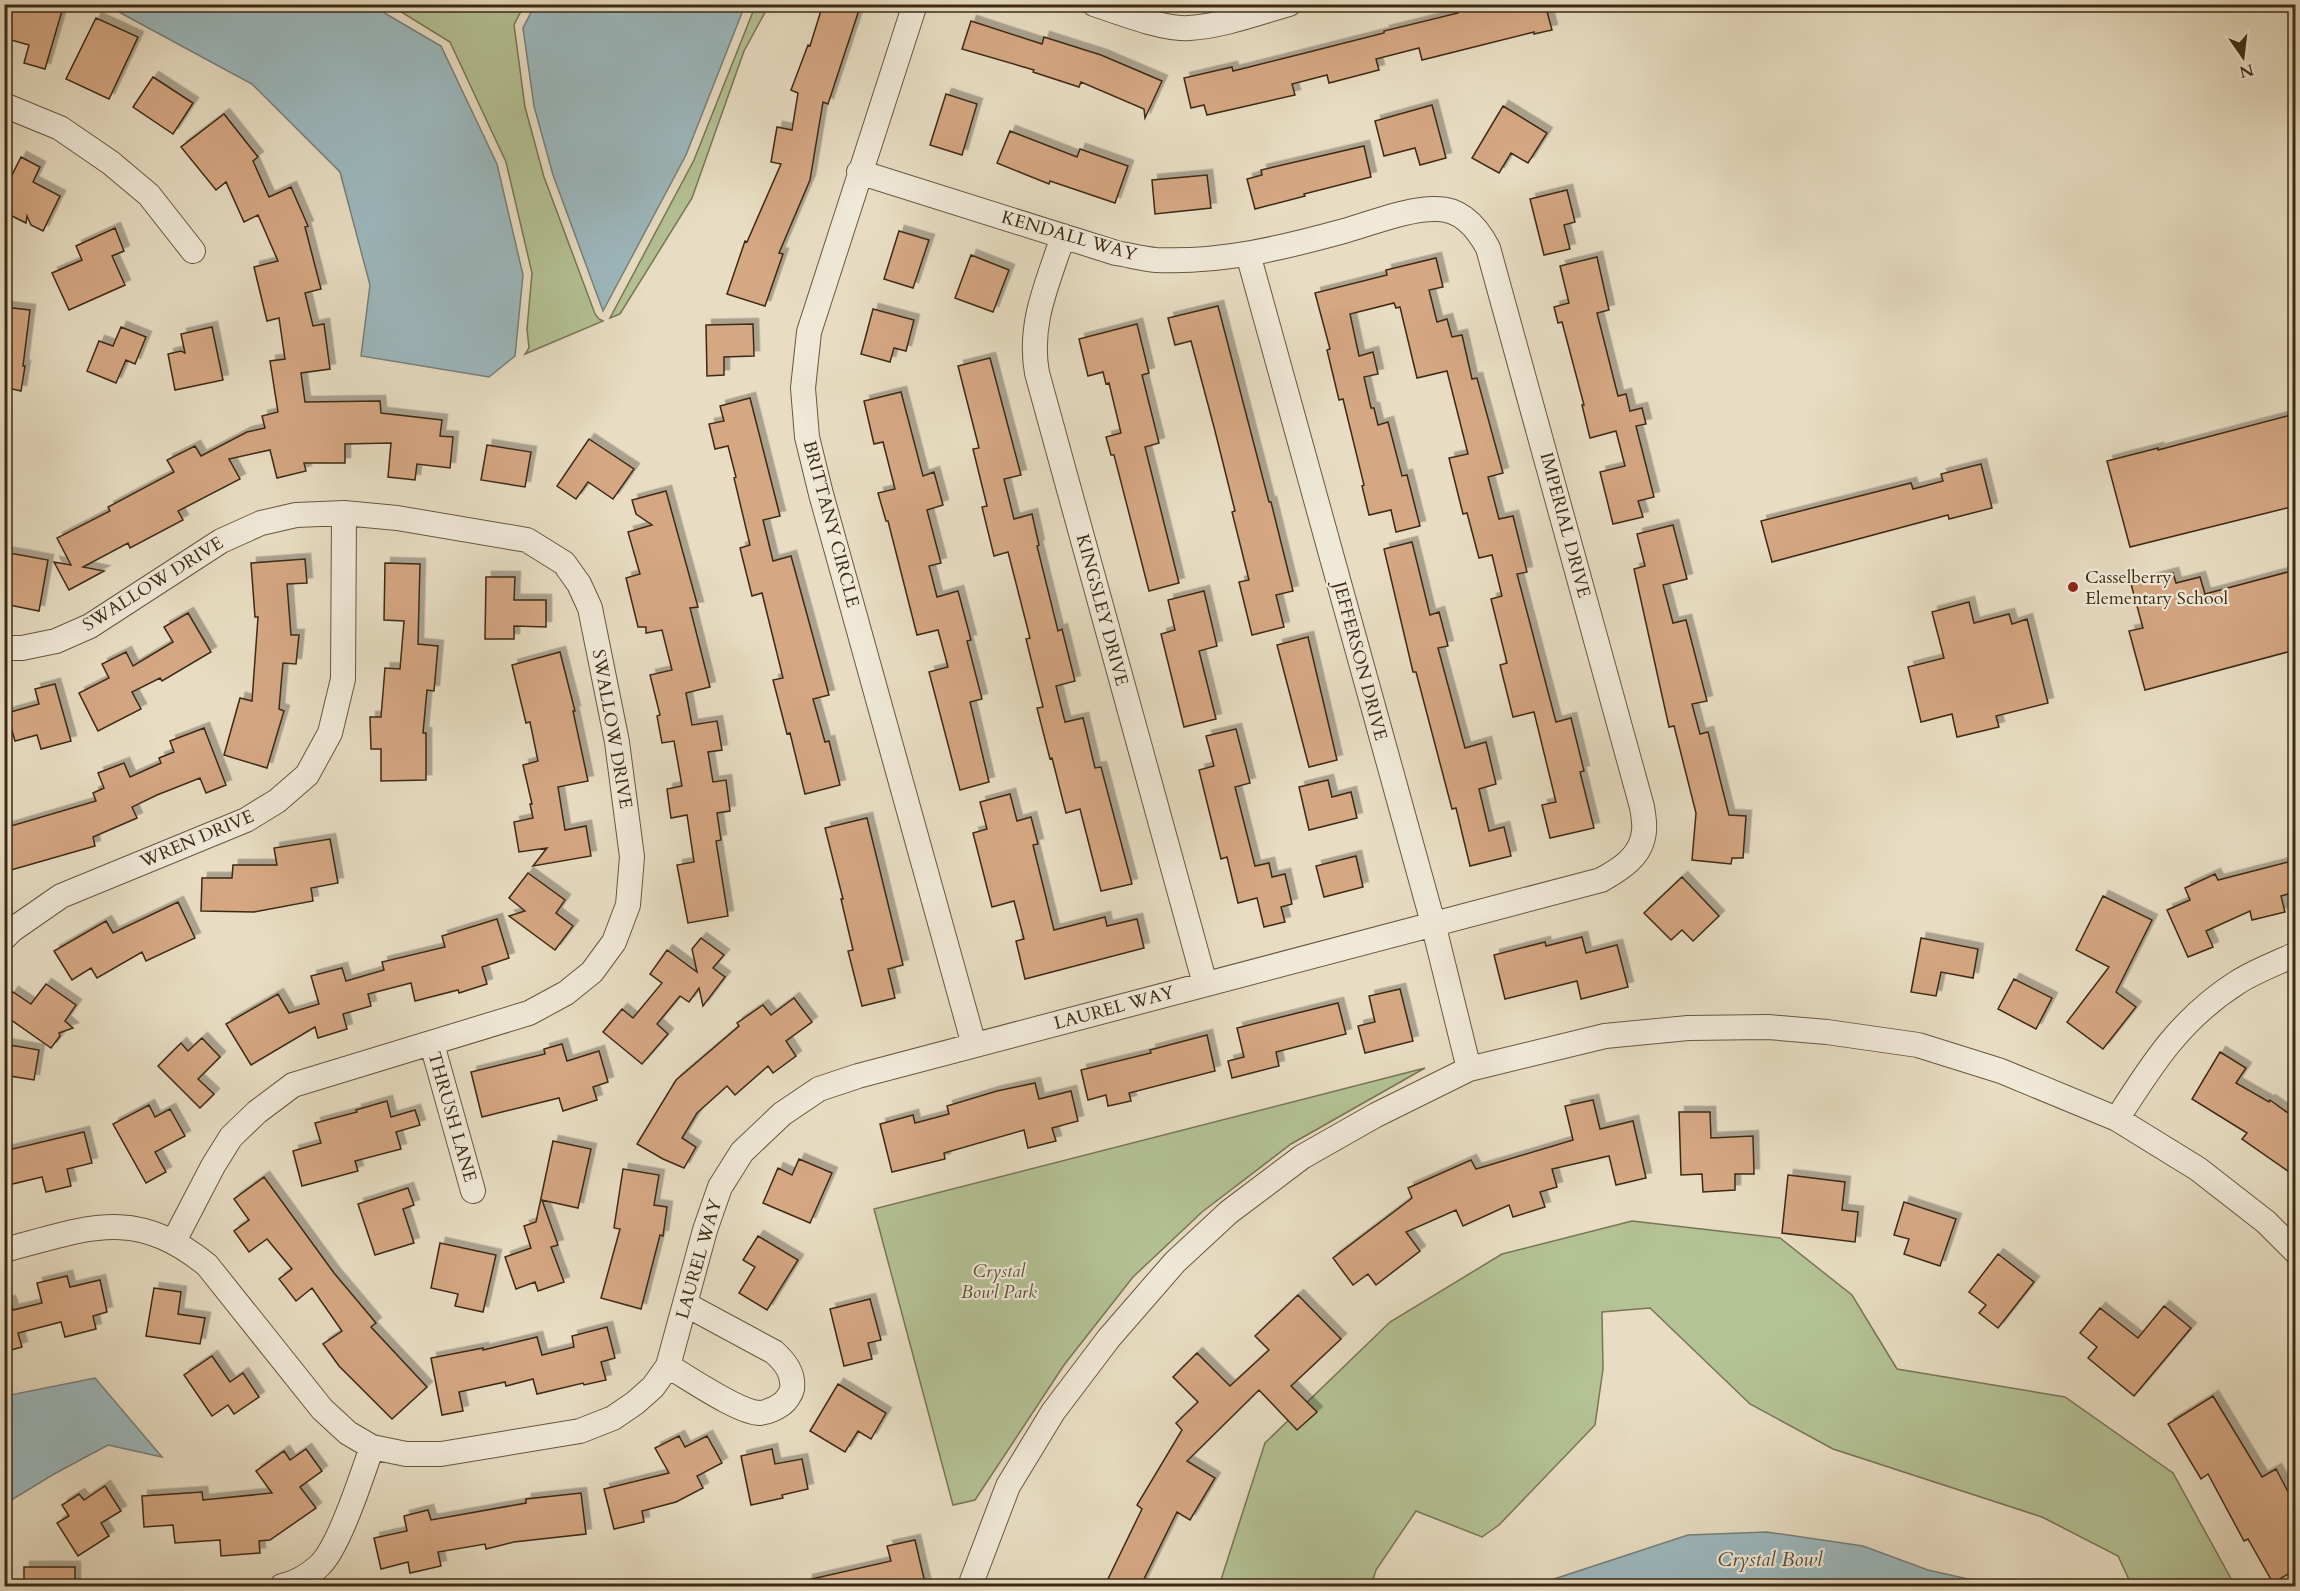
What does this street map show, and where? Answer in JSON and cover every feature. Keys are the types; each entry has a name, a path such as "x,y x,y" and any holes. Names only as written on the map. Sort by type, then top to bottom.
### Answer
{"street":[{"name":"BRITTANY CIRCLE","path":"915,4 809,332 803,388 807,437 821,494 974,1045"},
{"path":"1094,4 1143,20 1187,28 1225,22 1289,4"},
{"path":"4,105 60,128 111,163 149,195 192,251"},
{"name":"KENDALL WAY","path":"859,172 1116,253 1154,260 1196,260 1279,249 1415,212 1439,209 1459,214"},
{"name":"IMPERIAL DRIVE","path":"1459,214 1479,230 1488,248 1642,807 1644,832 1640,847"},
{"name":"KINGSLEY DRIVE","path":"1063,236 1035,326 1034,355 1037,373 1205,984"},
{"name":"JEFFERSON DRIVE","path":"1248,254 1433,923 1469,1070"},
{"name":"SWALLOW DRIVE","path":"4,648 22,648 56,641 90,626 221,541 261,523 296,515 344,513 397,518 527,540 564,562 579,584 590,609 617,742 632,857 628,905 614,942 592,972 566,993 529,1013 293,1085 257,1112 231,1137 213,1166 174,1242"},
{"name":"WREN DRIVE","path":"4,938 61,896 246,820 277,801 307,775 330,733 343,679 344,513"},
{"name":"LAUREL WAY","path":"4,1250 88,1228 122,1227 150,1231 174,1242 207,1265 322,1409 348,1433 372,1447 406,1454 441,1454 580,1431 613,1418 653,1388 668,1366 705,1230 720,1186 742,1152 783,1114 819,1089 858,1076 1601,880 1625,867 1640,847"},
{"path":"2117,1119 2156,1058 2192,1016 2238,982 2295,954"},
{"path":"970,1587 1008,1486 1053,1412 1109,1338 1175,1262 1229,1212 1302,1157 1376,1115 1469,1070 1605,1036 1688,1028 1768,1027 1827,1032 1918,1045 2001,1071 2117,1119 2198,1169 2266,1222 2295,1252"},
{"name":"THRUSH LANE","path":"432,1044 473,1191"},
{"path":"668,1366 745,1410 760,1413 773,1410 785,1402 792,1390 791,1376 785,1362 774,1352 685,1304"},
{"path":"282,1587 294,1584 321,1565 340,1533 372,1447"}],"green space":[{"path":"756,4 769,5 744,51 692,198 620,314 610,318 694,160"},
{"path":"390,5 524,5 514,25 525,107 544,177 595,314 603,321 525,354 529,348 527,329 532,273 506,162 450,42"},
{"name":"Crystal Bowl Park","path":"1425,1068 1291,1144 1202,1212 1133,1277 1064,1365 975,1500 953,1505 874,1209"},
{"path":"1632,1221 1780,1238 1852,1295 1897,1369 2065,1397 2173,1473 2235,1586 2132,1586 2118,1556 2042,1517 1833,1449 1750,1404 1650,1308 1602,1312 1603,1369 1595,1425 1499,1525 1482,1537 1416,1511 1376,1570 1371,1586 1219,1586 1265,1443 1390,1322 1502,1254"}],"water":[{"path":"106,5 371,5 441,46 497,164 523,275 515,356 489,377 361,356 370,285 340,172 252,84"},
{"path":"535,5 745,5 686,155 603,311 553,175 534,106 523,28"},
{"path":"95,1378 162,1457 108,1445 5,1504 5,1396"},
{"name":"Crystal Bowl","path":"1767,1532 1863,1546 1928,1570 1999,1586 1541,1586 1545,1582 1688,1535"}],"building":[{"path":"12,4 64,4 45,69 24,63 29,45 4,38 4,29"},
{"path":"823,4 861,4 828,104 823,102 810,180 779,253 783,254 765,306 727,294 745,241 747,242 781,164 771,162 777,127 792,130 798,93 791,90 808,45 810,46"},
{"path":"1481,4 1545,4 1552,30 1534,34 1534,32 1422,60 1419,48 1376,59 1379,70 1329,83 1327,75 1292,84 1295,95 1207,115 1204,105 1191,108 1184,78 1232,67 1233,71 1384,33 1384,31 1458,13 1457,10"},
{"path":"96,18 138,37 109,99 66,79"},
{"path":"971,21 1042,44 1044,37 1101,55 1162,81 1145,118 1144,109 1081,82 1079,87 1033,72 1034,70 962,49"},
{"path":"153,77 193,103 173,134 133,107"},
{"path":"946,94 977,104 962,155 930,145"},
{"path":"1432,105 1446,158 1420,165 1415,148 1384,156 1375,121"},
{"path":"1503,106 1547,133 1528,163 1511,153 1499,173 1472,158"},
{"path":"224,114 258,157 253,161 269,197 291,187 308,226 305,227 321,289 305,293 313,326 324,324 330,369 301,373 305,402 380,401 381,413 442,420 440,436 453,437 450,468 417,464 415,480 388,477 391,443 345,444 345,463 304,463 306,471 277,478 270,450 229,459 240,479 178,511 183,520 130,548 128,543 83,567 104,571 69,590 54,562 71,565 57,538 110,511 108,507 174,472 167,460 195,446 201,456 247,432 265,428 262,416 278,412 270,361 285,359 279,318 267,321 254,267 278,261 258,215 244,222 226,182 216,190 181,147"},
{"path":"1010,131 1077,157 1080,149 1128,166 1115,203 1050,181 1049,184 997,163"},
{"path":"1364,146 1371,177 1255,209 1247,179 1262,175 1261,170"},
{"path":"21,157 40,167 33,182 60,196 43,231 31,225 27,216 26,223 4,212 4,191"},
{"path":"1207,175 1211,208 1155,214 1152,180"},
{"path":"1567,190 1575,222 1564,225 1570,249 1544,255 1530,199"},
{"path":"115,228 124,251 112,256 125,285 69,310 52,273 82,260 76,246"},
{"path":"899,231 929,240 913,288 884,279"},
{"path":"971,255 1009,270 993,312 955,298"},
{"path":"1597,257 1609,310 1597,313 1618,396 1626,394 1630,411 1642,408 1646,424 1636,426 1654,497 1638,501 1643,517 1613,524 1600,472 1625,466 1616,431 1590,438 1582,405 1584,405 1562,322 1558,323 1554,307 1569,303 1560,266"},
{"path":"1436,258 1443,287 1429,290 1437,322 1447,319 1452,337 1462,335 1472,379 1477,378 1503,473 1488,477 1499,519 1513,516 1527,572 1517,574 1556,722 1571,718 1584,771 1580,772 1594,828 1550,838 1542,805 1556,802 1534,712 1513,717 1500,665 1507,663 1491,599 1502,596 1492,555 1479,558 1467,513 1463,514 1449,458 1468,454 1447,371 1417,378 1400,307 1396,308 1394,303 1350,314 1359,356 1373,352 1378,374 1364,377 1371,408 1374,408 1378,425 1388,422 1402,476 1407,475 1420,526 1396,532 1391,510 1369,515 1362,486 1364,485 1343,399 1339,400 1327,350 1330,349 1315,293 1387,275 1386,270"},
{"path":"1218,306 1293,591 1276,595 1284,627 1252,635 1239,582 1249,580 1214,427 1191,341 1175,345 1168,318"},
{"path":"4,307 30,310 21,391 4,387"},
{"path":"873,309 914,320 906,351 894,348 890,362 861,354"},
{"path":"753,324 754,356 724,357 724,375 707,376 706,325"},
{"path":"1137,324 1149,373 1142,375 1159,443 1145,447 1179,583 1149,591 1114,455 1111,455 1106,437 1121,433 1109,383 1106,384 1103,372 1088,376 1079,339"},
{"path":"121,327 146,337 135,364 126,360 116,383 87,371 99,341 113,346"},
{"path":"212,327 223,380 175,390 168,354 181,351 185,353 181,334"},
{"path":"990,358 1021,475 1004,479 1014,519 1032,514 1039,545 1037,546 1058,631 1062,629 1075,681 1056,686 1065,722 1083,718 1095,768 1101,767 1132,884 1101,891 1080,809 1066,813 1037,708 1043,707 1026,639 1030,638 1008,552 994,556 982,507 987,506 973,449 979,448 958,366"},
{"path":"901,392 923,476 934,472 943,505 927,510 941,563 929,566 937,597 958,591 971,640 967,641 982,699 970,702 989,782 960,790 929,672 948,667 938,630 917,635 888,521 886,521 878,493 895,489 883,442 874,444 864,401"},
{"path":"750,398 780,516 763,520 773,561 791,556 829,695 813,699 825,742 829,741 840,785 805,794 790,733 787,734 773,680 783,678 762,593 752,596 740,548 750,545 728,446 715,449 709,424 724,421 720,406"},
{"path":"2295,414 2295,506 2130,547 2107,461"},
{"path":"589,439 634,469 613,499 588,482 576,499 557,486"},
{"path":"487,445 531,452 525,487 481,480"},
{"path":"1981,464 1992,508 1949,519 1948,515 1772,562 1761,521 1911,483 1913,489 1943,481 1941,474"},
{"path":"666,491 698,607 690,608 710,687 686,693 692,725 717,721 722,750 708,752 713,782 726,780 730,811 717,813 721,840 716,841 728,916 688,923 677,865 694,862 687,815 671,818 667,789 682,786 674,741 662,743 657,716 660,715 650,675 672,670 662,630 646,633 646,627 638,627 626,578 640,574 628,532 652,525 636,514 632,500"},
{"path":"1673,525 1687,579 1663,585 1673,623 1686,620 1707,701 1692,704 1700,734 1708,732 1729,815 1746,816 1743,858 1732,858 1731,864 1692,860 1696,813 1674,726 1669,727 1634,569 1645,566 1637,534"},
{"path":"1412,542 1430,615 1439,612 1448,646 1438,648 1465,748 1486,742 1496,784 1479,789 1489,831 1504,827 1511,856 1470,866 1456,808 1452,809 1416,672 1413,672 1384,549"},
{"path":"4,552 48,560 39,611 4,604"},
{"path":"305,559 307,583 287,584 291,635 299,635 296,664 283,663 279,709 284,711 267,768 224,755 240,698 252,701 258,617 255,617 251,563"},
{"path":"385,563 420,564 418,644 438,646 434,691 427,690 423,733 426,733 426,780 381,781 381,749 371,749 370,717 381,717 385,668 400,669 404,621 384,620"},
{"path":"2295,570 2295,650 2145,690 2129,631 2143,628 2131,584 2173,573 2176,583 2200,577 2205,594"},
{"path":"486,577 515,577 514,600 546,600 546,627 514,626 514,639 485,639"},
{"path":"1204,591 1217,646 1199,651 1216,719 1184,727 1161,634 1175,630 1168,600"},
{"path":"1969,602 1974,623 2009,614 2012,624 2027,619 2048,703 1996,716 1999,727 1957,737 1952,714 1921,722 1908,667 1944,658 1932,612"},
{"path":"188,613 211,652 162,681 160,678 132,692 141,709 98,731 79,693 109,678 102,664 126,652 133,666 173,642 164,627"},
{"path":"1308,637 1337,760 1309,767 1277,645"},
{"path":"560,652 575,711 573,711 588,781 558,787 565,830 586,826 591,856 533,866 547,848 519,852 514,822 533,818 523,765 538,761 530,722 526,723 512,665"},
{"path":"55,684 71,741 41,749 37,735 15,741 7,713 39,704 35,689"},
{"path":"204,728 226,785 206,793 200,778 132,807 137,818 93,837 95,846 4,872 4,828 96,801 93,793 104,788 98,773 124,763 130,777 161,763 159,758 174,752 170,741"},
{"path":"1236,729 1250,783 1235,787 1255,866 1269,863 1272,877 1285,874 1292,904 1281,907 1285,922 1264,927 1257,898 1238,903 1227,857 1221,859 1199,770 1214,766 1206,736"},
{"path":"1328,780 1332,797 1351,792 1357,818 1309,830 1299,787"},
{"path":"1010,794 1017,821 1031,817 1038,844 1033,845 1054,930 1105,917 1107,926 1137,919 1144,948 1025,979 1016,941 1024,939 1014,901 992,907 973,833 987,829 980,802"},
{"path":"867,818 903,965 888,969 895,998 862,1006 848,951 853,950 841,899 843,899 825,828"},
{"path":"330,839 338,883 311,888 313,901 254,912 201,911 202,878 232,878 233,865 277,865 274,848"},
{"path":"1356,856 1363,887 1324,897 1316,866"},
{"path":"2288,862 2295,892 2281,896 2285,912 2252,920 2250,911 2206,931 2213,947 2188,957 2167,910 2190,900 2185,888 2215,874 2218,880"},
{"path":"528,873 565,900 556,913 573,926 555,950 509,916 525,911 509,898"},
{"path":"1682,877 1719,916 1693,941 1682,930 1671,940 1644,913"},
{"path":"2103,896 2152,920 2116,992 2136,1007 2103,1049 2067,1022 2109,967 2076,950"},
{"path":"178,902 195,938 146,961 142,952 97,978 91,968 72,980 54,951 106,921 113,933"},
{"path":"497,919 509,958 482,967 487,984 459,993 458,990 415,1001 411,983 368,994 371,1006 343,1014 347,1029 318,1038 315,1027 251,1065 226,1024 278,994 289,1013 319,1004 311,976 342,968 346,981 384,970 382,962 445,947 442,936"},
{"path":"1582,937 1586,953 1617,945 1628,987 1581,999 1577,981 1505,999 1494,955 1545,942 1546,946"},
{"path":"701,938 724,955 713,968 725,977 703,1006 699,988 689,1002 680,996 657,1024 668,1034 642,1064 603,1032 622,1009 633,1018 662,983 650,974 667,950 697,972 692,949"},
{"path":"1921,938 1978,949 1973,978 1941,972 1936,996 1911,992"},
{"path":"2014,979 2052,998 2036,1029 1998,1009"},
{"path":"46,984 76,1005 65,1021 73,1028 59,1033 60,1036 51,1048 4,1015 4,1004 13,992 31,1004"},
{"path":"1400,989 1413,1041 1365,1053 1358,1026 1375,1022 1369,996"},
{"path":"794,998 812,1022 786,1041 796,1056 773,1073 768,1066 735,1095 727,1086 697,1113 682,1138 696,1147 684,1168 637,1144 676,1080 739,1026 737,1023 763,1005 771,1015"},
{"path":"1338,1003 1346,1034 1276,1052 1279,1066 1232,1078 1228,1061 1244,1057 1237,1028"},
{"path":"1207,1035 1215,1071 1129,1093 1131,1101 1108,1106 1106,1095 1088,1100 1081,1070 1151,1053 1150,1050"},
{"path":"202,1038 220,1057 198,1079 214,1094 200,1108 158,1066 181,1043 188,1051"},
{"path":"4,1044 39,1050 34,1080 4,1075"},
{"path":"562,1044 567,1061 599,1051 608,1082 593,1087 597,1100 563,1111 559,1098 482,1117 471,1072 545,1054 544,1049"},
{"path":"2220,1052 2246,1068 2236,1083 2269,1102 2270,1100 2295,1118 2295,1176 2242,1139 2247,1133 2192,1099"},
{"path":"1035,1083 1039,1099 1071,1091 1078,1121 1052,1128 1056,1141 1028,1148 1024,1130 944,1153 945,1159 892,1172 880,1124 913,1115 915,1123 949,1114 947,1106 997,1091"},
{"path":"1593,1100 1600,1129 1633,1121 1646,1178 1616,1185 1609,1156 1552,1169 1557,1187 1540,1192 1545,1207 1513,1217 1509,1205 1463,1226 1456,1210 1406,1232 1420,1251 1376,1285 1368,1274 1353,1285 1333,1258 1412,1198 1408,1188 1471,1160 1476,1169 1573,1140 1565,1106"},
{"path":"387,1101 391,1117 415,1110 420,1125 396,1132 401,1149 355,1161 358,1171 302,1186 293,1151 321,1143 315,1123"},
{"path":"149,1105 155,1117 170,1109 185,1136 155,1152 166,1172 146,1183 113,1124"},
{"path":"1679,1112 1710,1112 1711,1138 1753,1136 1754,1174 1735,1174 1735,1190 1703,1192 1702,1174 1681,1175"},
{"path":"84,1132 92,1163 67,1169 71,1186 46,1192 42,1177 4,1186 4,1151"},
{"path":"553,1141 591,1149 578,1208 542,1200 558,1245 551,1247 564,1282 538,1291 535,1282 516,1289 505,1257 531,1248 524,1226 536,1222"},
{"path":"799,1159 832,1173 810,1223 763,1203 778,1168 792,1175"},
{"path":"623,1169 659,1175 654,1205 667,1207 663,1236 660,1235 641,1309 601,1298 620,1229 614,1228"},
{"path":"1788,1175 1845,1182 1842,1210 1858,1212 1855,1242 1782,1233"},
{"path":"264,1177 334,1273 376,1323 371,1327 427,1387 392,1419 339,1366 323,1344 342,1331 312,1288 296,1301 279,1279 292,1269 267,1239 249,1252 234,1231 249,1220 234,1199"},
{"path":"408,1188 414,1205 403,1209 414,1243 375,1255 358,1204"},
{"path":"1904,1202 1956,1219 1940,1266 1904,1254 1909,1239 1894,1235"},
{"path":"758,1236 798,1260 767,1310 739,1293 755,1267 743,1260"},
{"path":"440,1243 496,1255 483,1312 455,1306 458,1294 431,1288"},
{"path":"1998,1254 2034,1282 1998,1328 1979,1313 1986,1305 1969,1292"},
{"path":"67,1276 70,1287 100,1280 107,1312 93,1316 96,1329 65,1337 61,1322 18,1333 22,1347 4,1352 4,1302 10,1301 13,1310 42,1303 37,1283"},
{"path":"154,1288 181,1292 178,1314 205,1318 200,1344 146,1336"},
{"path":"1298,1295 1341,1339 1291,1386 1317,1412 1297,1430 1259,1390 1187,1461 1215,1478 1190,1520 1177,1512 1140,1587 1118,1587 1107,1581 1142,1509 1137,1505 1182,1430 1176,1423 1198,1402 1173,1377 1197,1353 1230,1386 1269,1350 1255,1336"},
{"path":"870,1299 881,1340 868,1343 872,1359 844,1366 830,1309"},
{"path":"2164,1306 2191,1328 2134,1396 2088,1358 2097,1347 2080,1333 2100,1308 2138,1338"},
{"path":"607,1327 615,1358 601,1362 606,1380 537,1394 533,1379 506,1386 505,1382 459,1392 463,1411 442,1415 431,1358 483,1348 483,1350 537,1337 542,1355 574,1347 572,1336"},
{"path":"212,1356 230,1382 243,1373 259,1397 234,1414 228,1405 212,1416 184,1375"},
{"path":"838,1384 886,1413 871,1439 858,1431 845,1452 810,1431"},
{"path":"2213,1396 2262,1477 2276,1469 2295,1505 2295,1570 2273,1583 2248,1539 2244,1541 2208,1474 2201,1479 2168,1424"},
{"path":"679,1436 685,1447 707,1436 722,1463 697,1476 703,1488 676,1502 642,1511 644,1522 614,1529 604,1489 669,1473 655,1448"},
{"path":"306,1449 322,1471 300,1487 316,1508 270,1540 259,1541 260,1553 221,1556 220,1540 175,1543 173,1525 144,1527 142,1496 202,1492 203,1500 272,1493 256,1471 284,1451 290,1460"},
{"path":"772,1449 775,1464 802,1459 808,1489 782,1495 783,1498 751,1505 741,1456"},
{"path":"105,1486 121,1511 101,1523 109,1536 78,1556 57,1523 69,1516 62,1505 79,1494 84,1500"},
{"path":"581,1493 586,1534 514,1542 486,1549 485,1544 438,1552 441,1566 410,1573 408,1562 381,1569 374,1538 407,1531 404,1516 428,1510 431,1520 526,1503 526,1499"},
{"path":"915,1540 926,1587 807,1587 807,1580 891,1561 887,1546"},
{"path":"24,1567 75,1567 75,1587 24,1587"}],"place":[{"name":"Casselberry Elementary School","path":"2073,587"}]}
